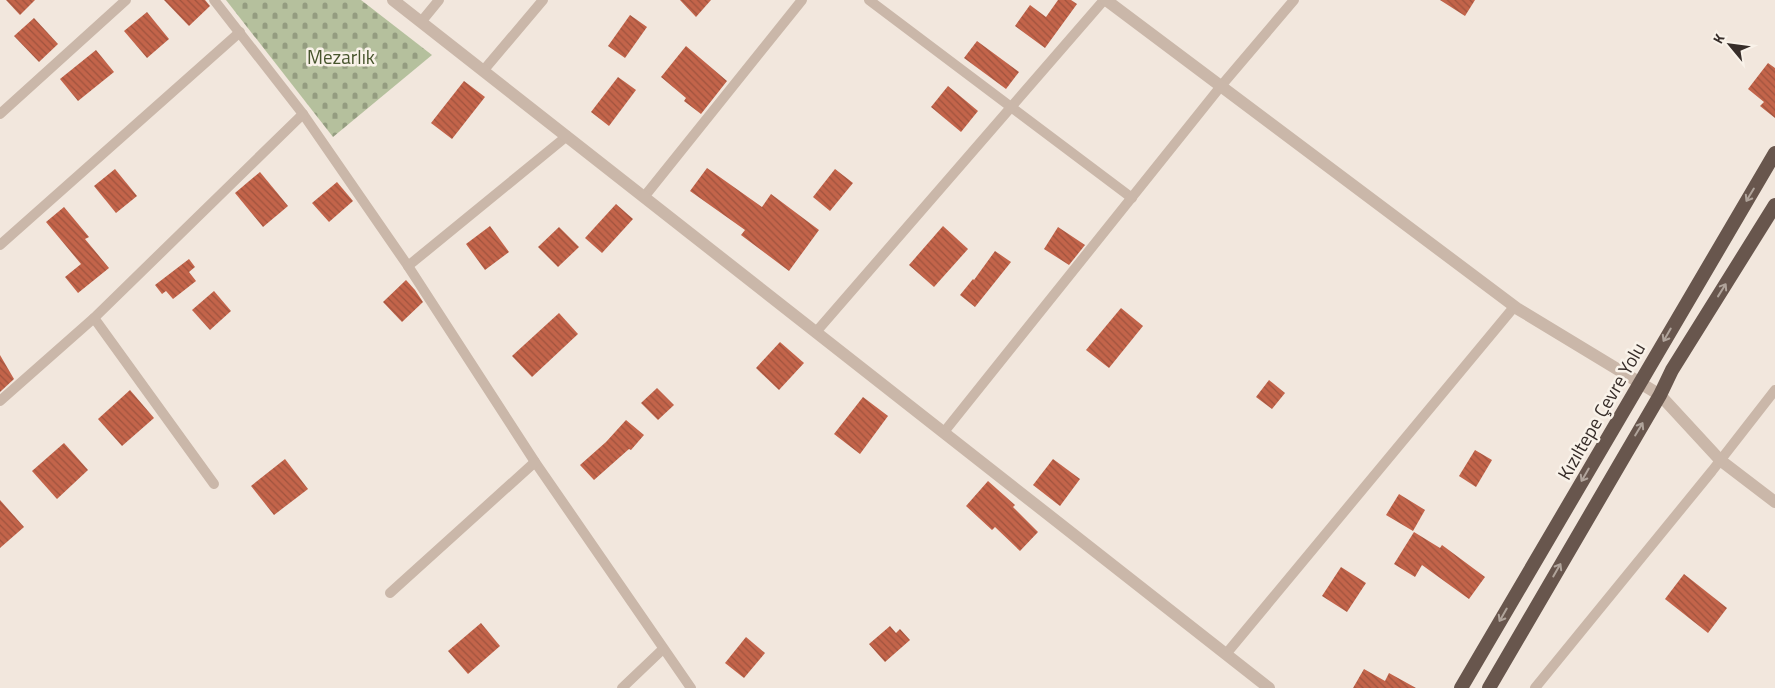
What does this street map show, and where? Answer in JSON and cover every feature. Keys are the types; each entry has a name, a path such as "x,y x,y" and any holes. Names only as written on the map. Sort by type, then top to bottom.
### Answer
{"highway":[{"name":"Kızıltepe Çevre Yolu","path":"1461,688 1775,153"},
{"path":"1489,688 1660,394 1672,370 1775,205"}],"street":[{"path":"0,114 126,0"},
{"path":"214,0 303,114 408,266 534,462 691,688"},
{"path":"393,0 1269,688"},
{"path":"421,22 439,0"},
{"path":"483,71 543,0"},
{"path":"644,197 802,0"},
{"path":"869,0 1132,198"},
{"path":"816,332 1105,0 1514,306 1660,394 1720,460 1775,502"},
{"path":"944,432 1221,86 1294,0"},
{"path":"0,245 240,32"},
{"path":"0,401 94,318 303,114"},
{"path":"408,266 567,136"},
{"path":"1226,654 1514,306"},
{"path":"94,318 214,484"},
{"path":"1535,688 1775,390"},
{"path":"390,593 534,462"},
{"path":"622,688 663,649"}],"green space":[{"name":"Mezarlık","path":"226,0 361,0 432,55 333,137"}],"building":[{"path":"6,0 35,0 20,15"},
{"path":"164,0 205,0 210,6 189,26"},
{"path":"680,0 711,0 696,17"},
{"path":"1058,0 1071,0 1077,4 1045,48 1015,26 1030,5 1046,17"},
{"path":"1440,0 1475,0 1465,16"},
{"path":"147,12 169,39 147,58 124,31"},
{"path":"630,15 647,27 625,58 608,46"},
{"path":"34,18 58,44 39,62 14,36"},
{"path":"977,41 1019,72 1006,89 964,58"},
{"path":"686,46 727,81 701,114 684,101 686,98 661,77"},
{"path":"96,50 114,72 78,101 60,79"},
{"path":"1768,63 1775,68 1775,118 1760,106 1764,102 1748,89"},
{"path":"618,77 636,90 609,126 591,112"},
{"path":"464,81 485,97 452,139 431,123"},
{"path":"948,86 978,111 961,132 931,107"},
{"path":"707,168 762,207 771,194 819,230 789,271 741,235 745,230 690,191"},
{"path":"115,169 137,196 116,213 94,186"},
{"path":"835,169 853,183 830,211 813,197"},
{"path":"260,172 288,206 263,227 235,193"},
{"path":"337,182 353,201 329,222 312,203"},
{"path":"616,204 633,219 602,253 585,238"},
{"path":"64,207 89,237 85,239 109,268 78,293 65,277 81,264 46,222"},
{"path":"490,226 509,252 485,270 466,244"},
{"path":"943,226 968,249 934,287 909,265"},
{"path":"559,227 579,247 558,267 538,247"},
{"path":"1058,227 1085,245 1069,265 1044,249"},
{"path":"995,251 1011,262 975,307 960,295 974,280"},
{"path":"189,259 195,267 189,272 196,281 173,299 166,291 162,294 155,285"},
{"path":"406,280 423,302 402,322 383,302"},
{"path":"214,291 231,311 210,330 192,310"},
{"path":"1121,308 1143,326 1109,368 1086,350"},
{"path":"559,313 578,334 532,377 512,356"},
{"path":"780,342 804,363 779,390 756,368"},
{"path":"0,355 14,379 0,392"},
{"path":"1269,380 1285,393 1272,409 1256,397"},
{"path":"657,388 674,405 658,420 641,403"},
{"path":"130,390 154,418 122,446 98,419"},
{"path":"863,397 888,416 860,454 834,434"},
{"path":"626,420 644,435 631,450 629,449 594,480 580,465 606,442"},
{"path":"64,443 88,470 57,499 32,471"},
{"path":"1475,450 1492,460 1476,487 1459,476"},
{"path":"285,459 308,489 274,515 251,486"},
{"path":"1053,459 1080,479 1060,506 1033,485"},
{"path":"988,481 1015,505 1013,507 1038,532 1020,551 995,527 992,530 966,506"},
{"path":"1399,494 1425,510 1413,531 1386,515"},
{"path":"0,500 24,527 0,548"},
{"path":"1414,532 1440,548 1442,545 1485,577 1469,599 1422,565 1415,577 1394,564"},
{"path":"1341,567 1366,583 1347,612 1322,596"},
{"path":"1684,574 1727,608 1708,633 1665,599"},
{"path":"481,623 500,646 468,674 448,651"},
{"path":"890,626 896,633 900,629 910,640 885,662 869,644"},
{"path":"746,637 765,653 744,678 725,663"},
{"path":"1364,669 1385,681 1389,673 1416,688 1353,688"}]}
